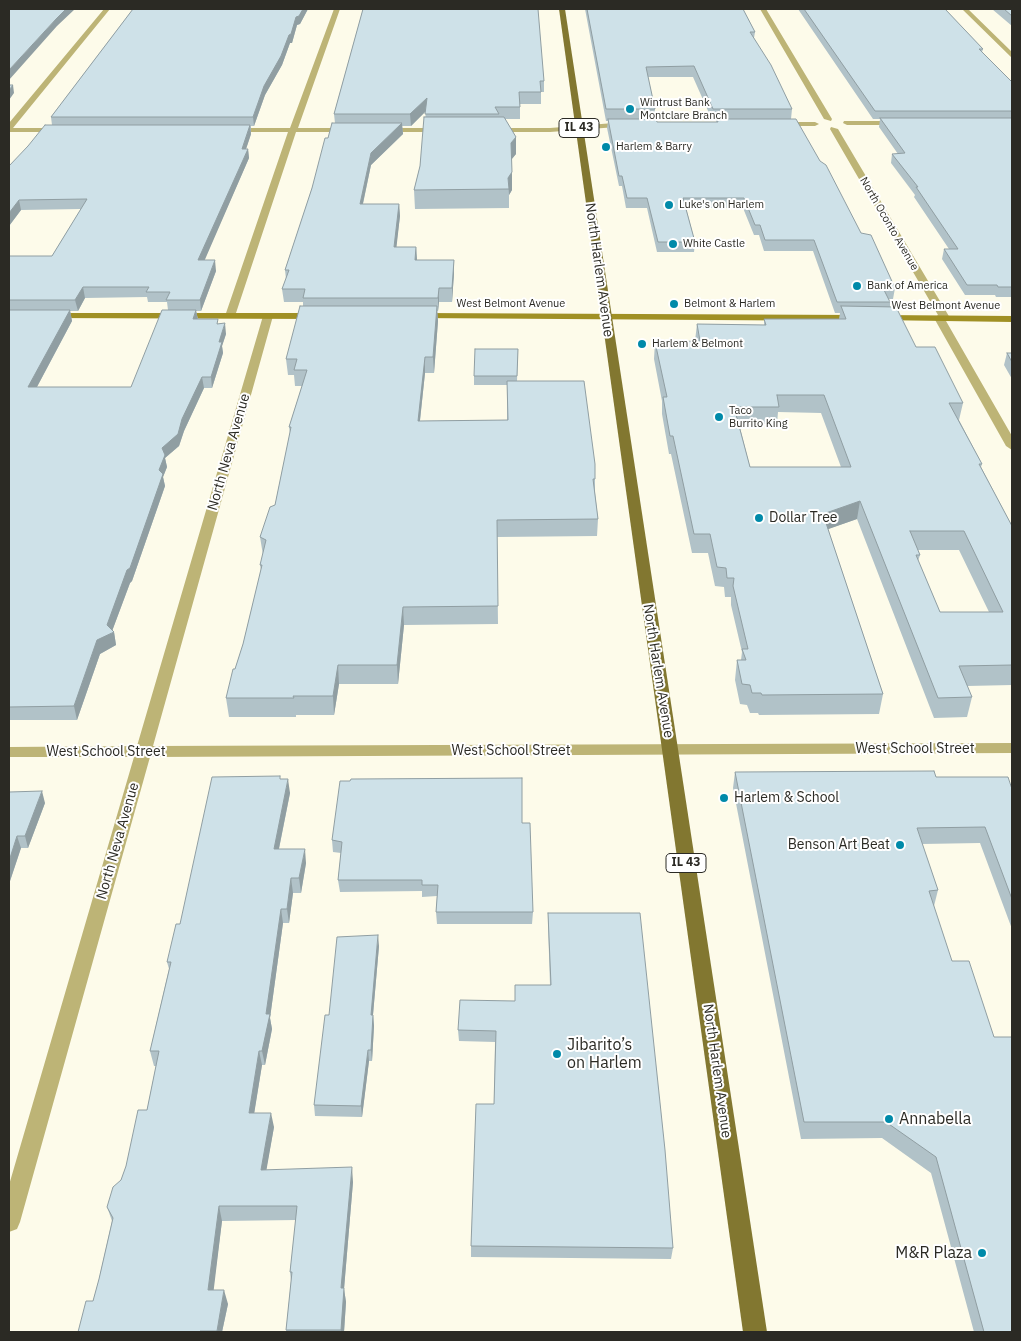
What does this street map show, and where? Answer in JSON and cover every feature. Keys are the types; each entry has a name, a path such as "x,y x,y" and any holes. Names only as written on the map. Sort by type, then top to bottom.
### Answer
{"main road":[{"name":"North Harlem Avenue","path":"562,9 755,1332"},
{"path":"36,316 326,316"},
{"name":"West Belmont Avenue","path":"404,316 1012,319"}],"street":[{"path":"9,129 107,9"},
{"path":"230,316 293,130 337,9"},
{"path":"763,9 828,119"},
{"path":"965,9 1012,56"},
{"path":"824,127 819,120 828,119 846,123 905,123"},
{"path":"769,124 845,127 846,123"},
{"path":"485,130 550,130 610,124 638,124"},
{"name":"North Oconto Avenue","path":"824,127 942,318 1012,446"},
{"path":"9,129 72,130"},
{"path":"218,130 360,130"},
{"path":"370,130 455,130"},
{"name":"North Neva Avenue","path":"9,1222 268,316"},
{"name":"West School Street","path":"9,752 1012,748"}],"building":[{"path":"9,9 66,9 9,70"},
{"path":"133,9 303,9 299,16 296,17 281,56 264,86 253,117 51,117"},
{"path":"363,9 538,9 544,81 540,81 541,92 519,92 520,107 495,107 499,114 425,114 427,98 410,114 334,114"},
{"path":"587,9 743,9 755,32 750,32 771,65 792,109 713,109 694,66 646,67 655,109 606,109"},
{"path":"804,9 945,9 983,49 979,49 1012,82 1012,111 875,111"},
{"path":"1004,9 1012,9 1012,16"},
{"path":"424,117 504,117 516,137 511,143 512,172 508,178 509,189 414,190 420,166"},
{"path":"880,118 1012,118 1012,287 967,285 944,249 958,249 916,187 918,187 892,154 905,153"},
{"path":"608,119 656,119 657,122 718,122 717,119 796,119 820,161 826,165 861,233 871,235 895,288 883,288 890,302 837,302 814,240 765,240 760,225 755,225 744,198 683,198 695,242 658,242 647,198 627,198 622,176 619,176"},
{"path":"332,123 402,123 371,153 360,204 399,204 394,247 416,247 415,260 454,260 452,288 439,288 438,298 303,298 305,289 282,289 289,270 285,270 312,188 325,138 328,138"},
{"path":"45,125 250,125 242,149 248,149 198,260 215,260 200,300 166,300 170,292 146,292 149,287 83,287 75,300 9,300 9,256 52,256 87,199 19,200 9,213 9,166"},
{"path":"300,306 437,306 433,357 425,357 418,421 508,420 507,381 584,381 595,464 595,479 593,479 598,519 497,520 498,606 403,607 397,665 338,665 333,696 226,698 233,669 235,669 243,644 262,565 260,565 266,540 260,537 270,507 275,505 291,427 289,427 307,370 294,370 297,359 286,359"},
{"path":"841,306 896,307 916,347 935,347 963,403 949,403 982,464 979,464 1012,526 1012,665 959,666 972,697 938,698 860,501 823,514 883,694 762,695 761,693 752,693 750,685 742,684 737,660 746,660 742,649 748,649 733,586 734,578 727,578 726,568 717,567 710,534 694,534 673,436 670,436 663,397 667,397 655,342 700,341 697,324 766,325 764,319 846,319","holes":["777,395 824,395 851,467 750,467 734,407 779,407","910,531 964,531 1003,612 940,612 916,555 920,555"]},
{"path":"9,310 70,310 28,387 131,387 162,310 196,310 193,319 218,319 217,324 225,323 219,342 222,342 211,377 202,377 182,419 178,434 162,448 165,455 159,470 163,474 130,568 127,570 107,625 114,632 97,640 74,706 9,707"},
{"path":"475,349 518,349 517,376 474,376"},
{"path":"1007,353 1012,353 1012,362"},
{"path":"934,771 936,777 1008,777 1012,789 1012,899 985,827 917,828 938,890 929,891 952,961 969,961 994,1037 1012,1037 1012,1332 984,1332 936,1157 886,1122 804,1122 735,772"},
{"path":"280,776 280,779 288,779 274,849 305,849 299,878 291,878 287,909 281,909 266,1014 270,1014 262,1051 259,1051 249,1113 271,1113 261,1170 352,1167 341,1288 344,1288 341,1330 286,1330 297,1206 219,1206 208,1290 224,1290 217,1331 78,1332 86,1301 93,1301 99,1279 113,1218 107,1207 113,1187 121,1180 126,1166 138,1110 147,1110 159,1051 150,1051 171,962 167,962 176,924 180,924 212,777"},
{"path":"522,778 522,823 530,823 533,912 436,912 438,885 422,885 422,880 338,880 342,842 332,840 340,781 350,781 351,779"},
{"path":"42,791 25,836 17,836 9,861 9,792"},
{"path":"548,913 640,913 665,1150 673,1248 471,1246 476,1104 494,1104 496,1031 458,1030 460,1000 515,1001 515,985 551,985"},
{"path":"378,935 371,1015 373,1015 371,1050 368,1050 361,1106 314,1105 325,1015 329,1015 337,937"}],"place":[{"name":"Wintrust Bank Montclare Branch","path":"630,109"},
{"name":"Harlem & Barry","path":"606,147"},
{"name":"Luke's on Harlem","path":"669,205"},
{"name":"White Castle","path":"673,244"},
{"name":"Bank of America","path":"857,286"},
{"name":"Belmont & Harlem","path":"674,304"},
{"name":"Harlem & Belmont","path":"642,344"},
{"name":"Taco Burrito King","path":"719,417"},
{"name":"Dollar Tree","path":"759,518"},
{"name":"Harlem & School","path":"724,798"},
{"name":"Benson Art Beat","path":"900,845"},
{"name":"Jibarito’s on Harlem","path":"557,1054"},
{"name":"Annabella","path":"889,1119"},
{"name":"M&R Plaza","path":"982,1253"}]}
